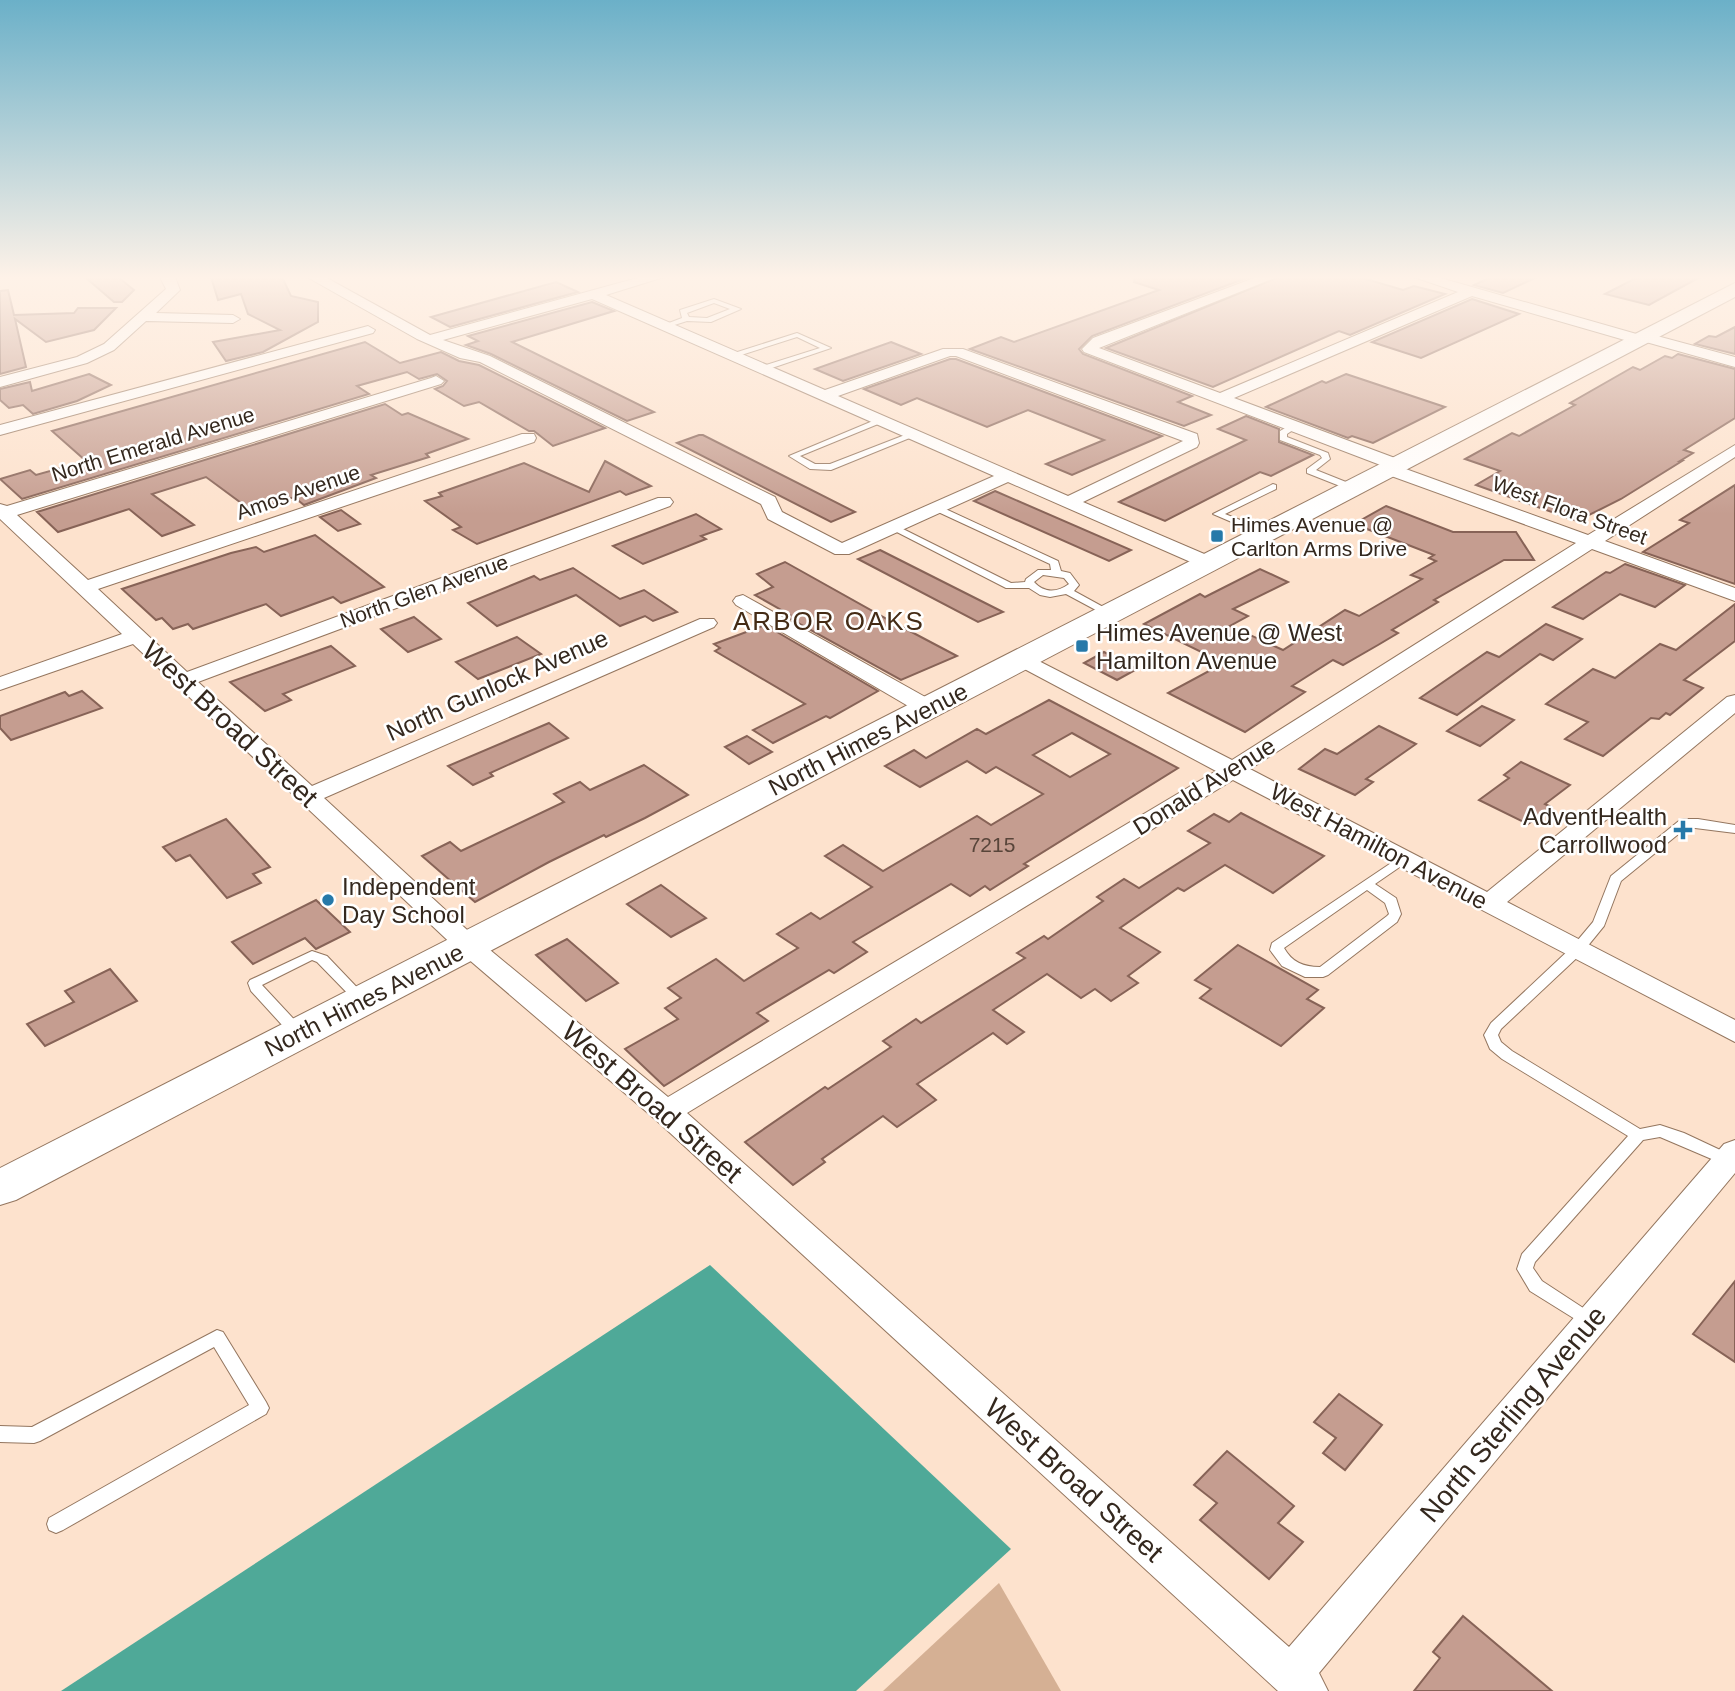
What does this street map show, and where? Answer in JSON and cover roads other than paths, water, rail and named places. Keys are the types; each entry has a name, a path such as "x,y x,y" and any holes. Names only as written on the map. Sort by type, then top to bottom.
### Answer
{"street":[{"path":"0,382 90,356"},
{"path":"0,430 273,356"},
{"path":"467,356 496,364 769,501 774,515 842,550 1008,476"},
{"path":"734,356 1209,563"},
{"path":"823,396 937,356"},
{"path":"969,356 1191,438 1191,443 1069,502"},
{"name":"West Flora Street","path":"1108,356 1295,426 1393,467 1735,595"},
{"path":"1221,398 1320,356"},
{"name":"North Himes Avenue","path":"0,1188 1608,356"},
{"path":"1712,356 1735,362"},
{"name":"North Emerald Avenue","path":"2,511 436,381"},
{"path":"846,387 1089,493"},
{"name":"Amos Avenue","path":"83,588 528,438"},
{"name":"Donald Avenue","path":"666,1112 1233,770 1735,450"},
{"name":"North Glen Avenue","path":"184,680 664,502"},
{"name":"West Broad Street","path":"2,511 468,946 666,1112 1299,1683"},
{"path":"743,601 928,708"},
{"name":"North Gunlock Avenue","path":"309,796 707,622"},
{"path":"0,684 134,637"},
{"name":"West Hamilton Avenue","path":"1022,660 1735,1032"},
{"path":"1489,904 1735,702"},
{"name":"North Sterling Avenue","path":"1299,1683 1591,1322 1732,1156"}],"lane":[{"path":"763,369 803,356"},
{"path":"880,420 793,456 813,467 831,467 913,435"},
{"path":"1295,426 1283,433 1283,438 1324,453 1326,459 1310,471 1353,488"},
{"path":"1265,533 1217,514 1273,488"},
{"path":"939,509 1055,563 1056,572"},
{"path":"894,528 1010,586 1030,585 1045,593 1067,591 1112,614"},
{"path":"1030,585 1029,581 1035,574 1056,572 1067,575 1074,582 1067,591"},
{"path":"1638,1135 1507,1055 1495,1045 1491,1035 1496,1026 1577,950 1598,923 1615,879 1684,823 1730,828 1735,814"},
{"path":"1367,884 1391,901 1395,914 1392,919 1323,972 1305,972 1287,963 1277,946 1403,859"},
{"path":"298,1034 256,988 255,983 312,955 321,959 363,1000"},
{"path":"1591,1322 1536,1286 1525,1269 1528,1259 1638,1135 1660,1131 1732,1156"},
{"path":"0,1434 34,1435 217,1336 260,1408 56,1524"}],"water":[{"path":"710,1265 1011,1549 856,1691 61,1691"}],"place":[{"name":"Himes Avenue @ Carlton Arms Drive","path":"1217,536"},
{"name":"Himes Avenue @ West Hamilton Avenue","path":"1082,646"},
{"name":"AdventHealth Carrollwood","path":"1683,830"},
{"name":"Independent Day School","path":"328,900"}],"district":[{"name":"ARBOR OAKS","path":"829,621"}]}
